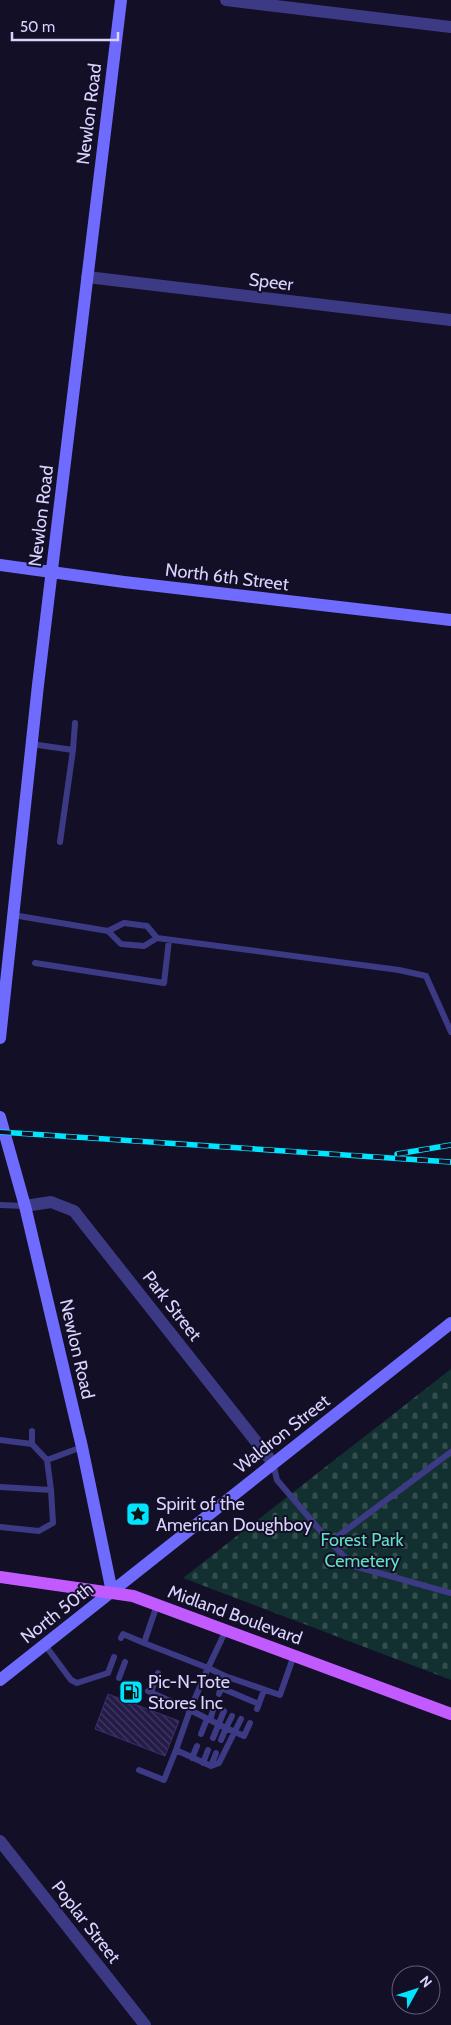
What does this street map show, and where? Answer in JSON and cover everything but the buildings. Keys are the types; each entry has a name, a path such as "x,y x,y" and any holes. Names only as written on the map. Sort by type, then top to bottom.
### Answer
{"main road":[{"name":"Midland Boulevard","path":"0,1577 133,1596 451,1714"}],"street":[{"name":"Newlon Road","path":"0,1038 31,744 122,0"},
{"path":"226,0 451,27"},
{"name":"Speer","path":"87,277 451,320"},
{"name":"North 6th Street","path":"0,565 134,583 451,620"},
{"name":"Newlon Road","path":"0,1117 25,1206 82,1447 112,1592"},
{"name":"Park Street","path":"25,1206 51,1202 74,1211 273,1463"},
{"name":"Waldron Street","path":"112,1592 451,1323"},
{"name":"North 50th","path":"0,1680 112,1592"},
{"name":"Poplar Street","path":"0,1841 145,2025"}],"lane":[{"path":"60,842 75,723"},
{"path":"31,744 73,750"},
{"path":"13,915 108,931 121,944 144,946 157,938"},
{"path":"108,931 124,923 147,926 157,938 400,970 426,976 451,1032"},
{"path":"35,963 164,983 169,940"},
{"path":"0,1205 25,1206"},
{"path":"32,1432 32,1444"},
{"path":"0,1440 32,1444 47,1460 52,1490 53,1524 39,1531 0,1527"},
{"path":"47,1460 82,1447"},
{"path":"330,1542 451,1452"},
{"path":"273,1463 277,1480 330,1542 354,1566 451,1594"},
{"path":"0,1487 52,1490"},
{"path":"144,1643 157,1605"},
{"path":"138,1770 164,1780 190,1710 226,1630"},
{"path":"121,1638 123,1634 134,1641 144,1643 225,1676 280,1695 294,1655"},
{"path":"44,1645 71,1680 77,1683 108,1673 121,1679 125,1662"},
{"path":"108,1673 114,1657"},
{"path":"158,1673 149,1691 244,1736 250,1723"},
{"path":"225,1676 220,1691 258,1706 264,1690"},
{"path":"201,1734 214,1707"},
{"path":"213,1738 224,1711"},
{"path":"221,1740 232,1716"},
{"path":"176,1750 211,1766 219,1763 241,1719"},
{"path":"192,1758 197,1746"},
{"path":"203,1763 208,1750"},
{"path":"211,1766 216,1753"}],"green space":[{"name":"Forest Park Cemetery","path":"451,1369 451,1680 183,1578"}],"railway":[{"path":"0,1132 451,1162"},
{"path":"397,1154 451,1145"}],"place":[{"name":"Spirit of the American Doughboy","path":"138,1514"},
{"name":"Pic-N-Tote Stores Inc","path":"131,1692"}]}
